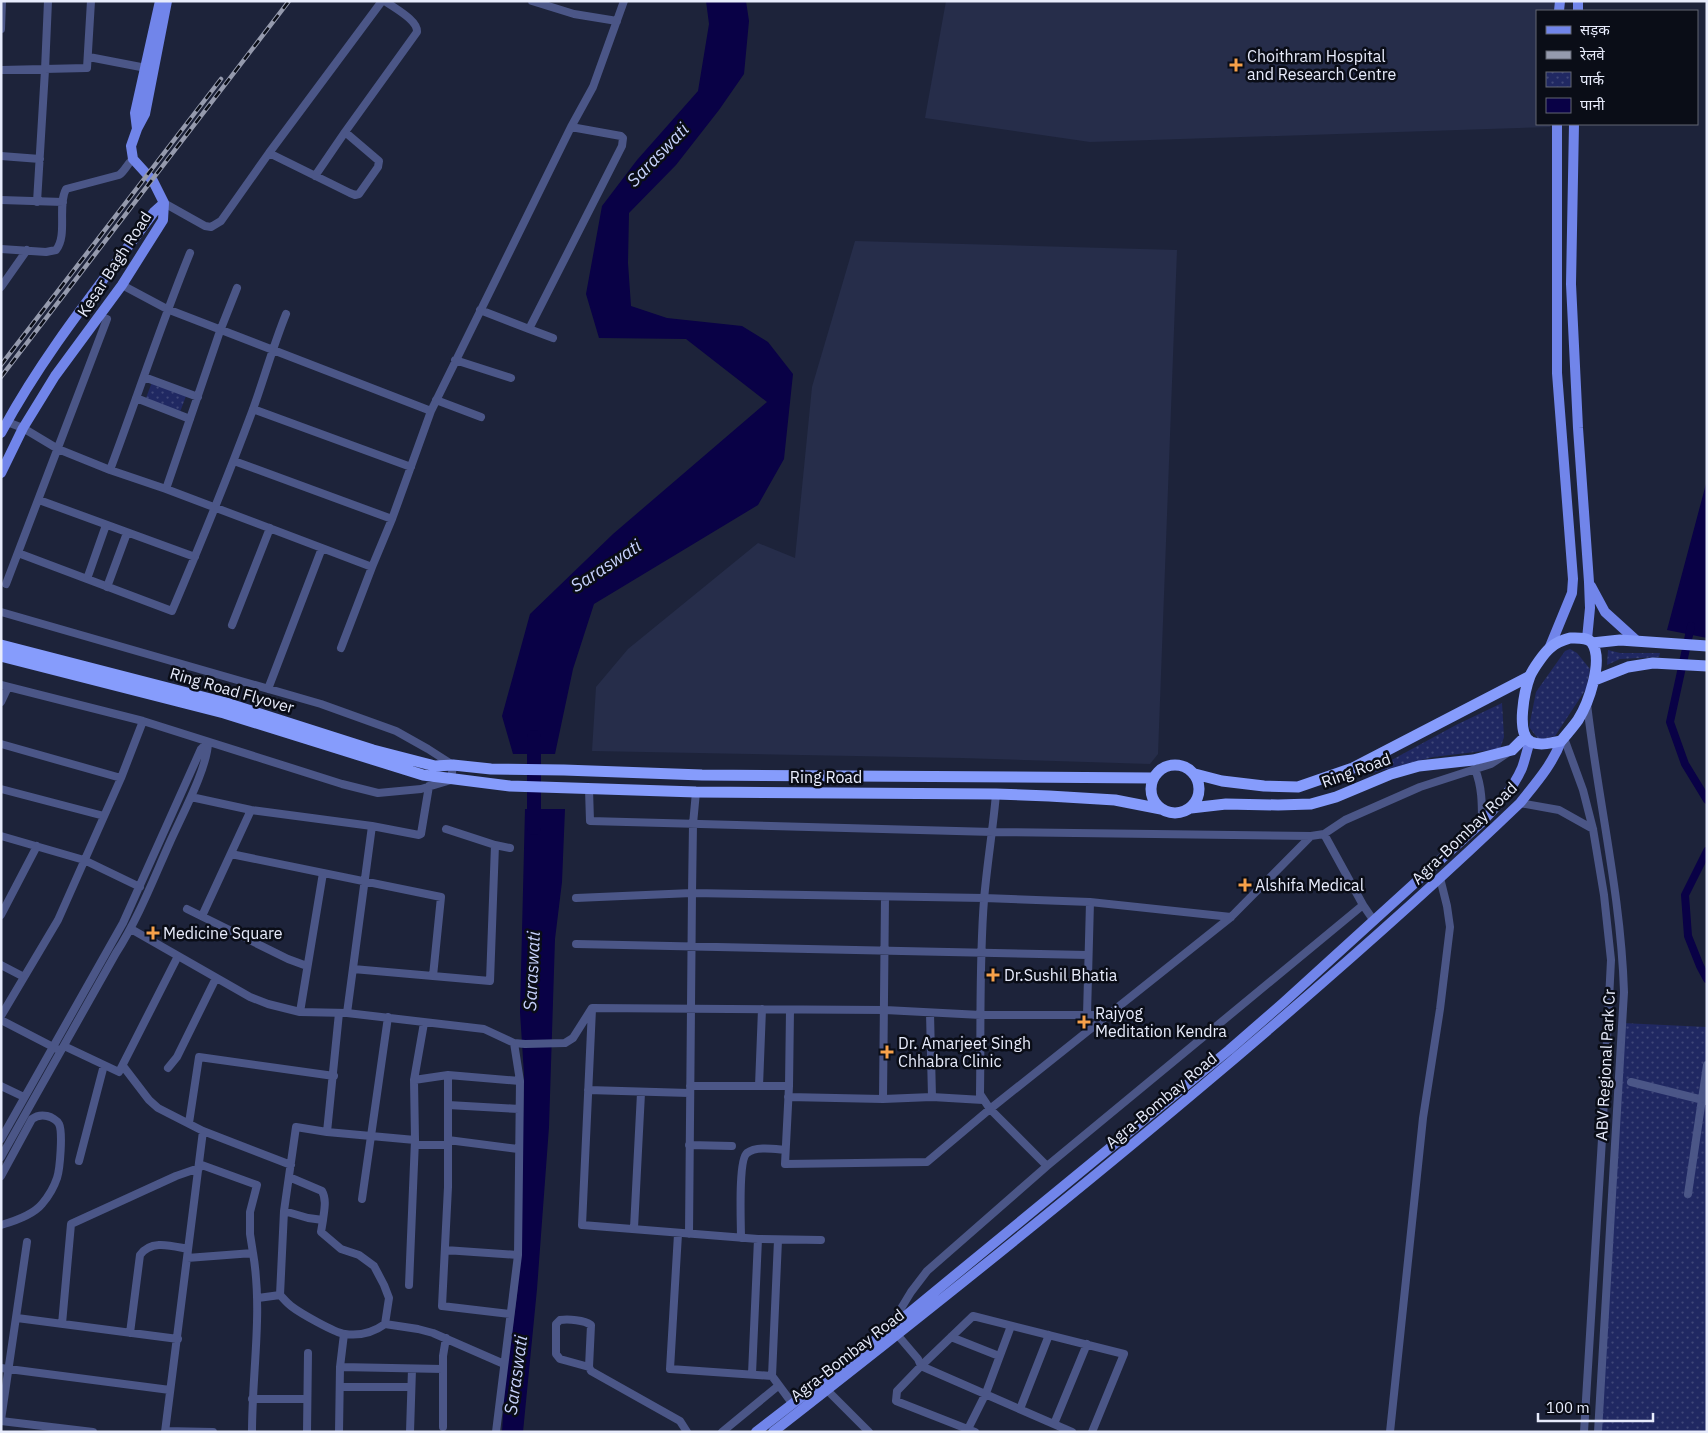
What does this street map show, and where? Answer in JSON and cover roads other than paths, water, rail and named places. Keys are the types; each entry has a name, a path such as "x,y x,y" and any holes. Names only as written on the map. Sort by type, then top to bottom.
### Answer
{"highway":[{"path":"1590,641 1595,653 1595,680 1578,720 1562,739 1540,744 1528,739 1521,724 1530,676 1549,649 1560,641 1570,638 1590,641 1620,640 1706,646"},
{"name":"Ring Road Flyover","path":"1,645 87,672 435,766 452,765 511,770 702,775 1153,778"},
{"name":"Ring Road Flyover","path":"1,656 87,672"},
{"path":"1595,680 1628,667 1653,663 1703,666"},
{"path":"1195,774 1222,781 1264,786 1298,787 1353,768 1530,676"},
{"name":"Ring Road Flyover","path":"225,708 423,775 490,784"},
{"name":"Ring Road","path":"1191,808 1226,804 1311,804 1391,774 1419,766 1473,760 1512,750 1528,739"},
{"path":"1176,764 1187,767 1195,774 1200,792 1191,808 1182,813 1161,809 1156,804 1151,791 1153,778 1163,768 1176,764"},
{"name":"Ring Road","path":"490,784 696,792 996,794 1116,800 1161,809"}],"main road":[{"path":"137,129 135,113 160,1"},
{"path":"133,160 131,146 145,114 167,1"},
{"path":"1549,649 1572,592 1573,579 1556,373 1557,125"},
{"path":"1574,125 1571,284 1578,428 1589,582 1590,641"},
{"name":"Kesar Bagh Road","path":"1,473 23,428 55,376 122,284 163,220 164,203 153,181 133,160"},
{"path":"1,433 32,378 154,212 164,203"},
{"path":"1589,582 1605,612 1637,641"},
{"name":"Agra-Bombay Road","path":"773,1432 827,1390 892,1331 1229,1050 1482,822 1516,781 1523,766 1528,739"},
{"name":"Agra-Bombay Road","path":"756,1432 792,1403 1021,1236 1281,1019 1384,929 1520,803 1537,782 1558,749 1562,739"}],"street":[{"path":"1,29 2,1"},
{"path":"37,202 46,70 48,1"},
{"path":"1,70 87,68 91,1"},
{"path":"164,203 205,226 211,227 217,224 383,1 414,22 417,32 344,132 315,176"},
{"path":"532,1 574,14 617,21"},
{"path":"341,648 392,519 430,411 571,127 593,87 624,1"},
{"path":"89,57 146,68"},
{"path":"529,329 623,142 623,138 615,134 571,127"},
{"path":"269,153 355,195 361,192 378,167 379,161 344,132"},
{"path":"1,156 40,159"},
{"path":"1,249 52,252 59,246 64,192 68,187 119,175 125,170 126,164 133,160"},
{"path":"1,200 63,202"},
{"path":"1,287 27,250"},
{"path":"110,470 167,309 190,253"},
{"path":"122,284 167,309 220,331 272,349 430,411"},
{"path":"166,489 220,331 237,288"},
{"path":"480,310 553,338"},
{"path":"18,553 172,611 234,461 272,349 286,314"},
{"path":"6,584 107,319"},
{"path":"455,360 510,378"},
{"path":"144,377 198,397"},
{"path":"136,398 190,419"},
{"path":"436,400 481,417"},
{"path":"253,409 411,467"},
{"path":"7,422 23,428 58,449 110,470 372,566"},
{"path":"234,461 392,519"},
{"path":"39,500 195,558"},
{"path":"86,579 106,525"},
{"path":"232,625 270,528"},
{"path":"107,586 128,532"},
{"path":"268,689 322,548"},
{"path":"1,612 321,704 396,731 452,765 451,780 421,789 378,793 342,784 143,721 5,686 1,702"},
{"name":"ABV Regional Park Cr","path":"1587,702 1623,957 1598,1432"},
{"path":"143,721 121,778 58,920 1,1018 53,1046 63,1048 120,1072 178,956"},
{"path":"1562,739 1579,777 1593,829 1604,895 1611,960 1584,1432"},
{"path":"1,1176 16,1139 63,1048 131,929 191,797 208,751 208,742"},
{"path":"1,1139 123,923 201,749 208,742"},
{"path":"1,744 121,778"},
{"path":"589,789 590,822 993,832 1311,836 1324,834 1346,820 1420,788 1491,764 1512,750"},
{"path":"1475,769 1480,781 1482,794 1482,822"},
{"path":"191,797 251,810 421,834 429,786"},
{"path":"1,789 104,816"},
{"path":"689,1234 691,946 693,824 696,792"},
{"path":"996,794 984,898 981,953 980,1094 990,1109 1047,1166"},
{"path":"1520,803 1559,810 1593,829"},
{"path":"202,916 251,810"},
{"path":"327,1132 343,1013 353,969 372,826"},
{"path":"446,829 510,848"},
{"path":"1324,834 1363,905 1374,921"},
{"path":"1,836 84,860 140,887"},
{"path":"790,1010 785,1164 927,1162 990,1109 1231,917 1311,836"},
{"path":"353,969 490,981 495,845"},
{"path":"1,915 37,846"},
{"path":"231,854 440,897 433,976"},
{"path":"300,1012 323,873"},
{"path":"1390,1432 1423,1118 1440,1009 1450,927 1440,878"},
{"path":"576,898 692,893 984,898 1090,902 1231,917"},
{"path":"883,1099 885,896"},
{"path":"1087,1014 1090,902"},
{"path":"920,1366 918,1359 892,1331 911,1292 927,1271 1047,1166 1363,905"},
{"path":"187,909 288,959 307,966"},
{"path":"131,929 250,997 268,1004 300,1012 343,1013 388,1018 484,1030 514,1042 525,1044 559,1044 566,1043 573,1038 592,1008"},
{"path":"576,944 1088,955"},
{"path":"1,965 24,977"},
{"path":"168,1068 177,1057 216,978"},
{"path":"592,1008 885,1010 981,1015 1110,1015"},
{"path":"592,1008 582,1225 741,1238 821,1240"},
{"path":"759,1086 762,1009"},
{"path":"930,1013 932,1097"},
{"path":"362,1199 388,1018"},
{"path":"409,1285 415,1142 414,1080 424,1023"},
{"path":"496,1432 518,1255 520,1081 514,1042"},
{"path":"189,1123 199,1058 334,1076"},
{"path":"79,1161 104,1065"},
{"path":"1688,1194 1704,1100 1707,1065"},
{"path":"123,1066 153,1104 203,1131 291,1165"},
{"path":"414,1080 448,1075 520,1081"},
{"path":"448,1075 448,1187 442,1306 510,1314"},
{"path":"1631,1082 1704,1100"},
{"path":"1,1086 24,1097"},
{"path":"588,1090 641,1093 789,1086"},
{"path":"634,1228 641,1093"},
{"path":"788,1097 883,1099 932,1097 983,1100"},
{"path":"448,1105 519,1109"},
{"path":"1,1158 35,1117 48,1116 56,1120 60,1125 58,1176 51,1191 41,1205 26,1215 1,1225"},
{"path":"504,1364 446,1338 418,1329 386,1324 376,1331 344,1334 290,1306 280,1295 284,1211 296,1127 415,1142 448,1142 518,1148"},
{"path":"203,1131 165,1432 213,1432"},
{"path":"689,1145 732,1146"},
{"path":"741,1238 742,1176 745,1155 755,1150 785,1150"},
{"path":"62,1324 71,1224 199,1166 257,1185 250,1212 250,1234 258,1298 252,1432"},
{"path":"289,1177 322,1192 325,1196 321,1232 341,1249 359,1254 374,1266 389,1298 386,1324"},
{"path":"284,1211 323,1220"},
{"path":"678,1234 670,1369 772,1376"},
{"path":"752,1374 758,1239"},
{"path":"778,1240 772,1376 792,1403"},
{"path":"27,1242 17,1318 5,1369 1,1420 93,1432"},
{"path":"130,1333 140,1255 152,1245 188,1249"},
{"path":"444,1250 518,1255"},
{"path":"187,1258 253,1253"},
{"path":"258,1298 280,1295"},
{"path":"1011,1326 972,1430 896,1401 897,1391 920,1366 973,1316 1124,1354 1092,1432"},
{"path":"17,1318 178,1339"},
{"path":"589,1367 591,1325 566,1319 560,1320 556,1324 556,1354 560,1359 589,1367 594,1373 680,1421 688,1432"},
{"path":"339,1432 340,1367 344,1334"},
{"path":"1020,1409 1049,1335"},
{"path":"951,1337 999,1356"},
{"path":"443,1428 443,1356 446,1338"},
{"path":"1054,1424 1087,1344"},
{"path":"307,1432 308,1353"},
{"path":"920,1366 1070,1431"},
{"path":"340,1367 443,1369"},
{"path":"5,1369 170,1390"},
{"path":"410,1432 412,1369"},
{"path":"722,1432 778,1386"},
{"path":"340,1388 412,1387"},
{"path":"827,1390 869,1432"},
{"path":"252,1400 307,1399"}],"water":[{"path":"706,1 746,1 749,21 744,74 719,110 676,165 629,213 628,263 631,306 667,318 742,326 768,342 793,374 784,459 758,505 594,604 573,669 555,754 513,754 502,716 530,614 613,534 767,402 686,339 599,338 586,294 602,206 637,160 698,91 709,24"},
{"path":"1707,480 1707,638 1667,630"},
{"path":"525,809 565,809 562,882 555,939 549,1127 537,1289 523,1432 502,1432 505,1385 518,1287 521,1211 524,1074 520,1012"}],"waterway":[{"path":"1691,626 1670,722 1685,764 1707,800"},
{"name":"Saraswati","path":"534,737 534,828"},
{"path":"1707,851 1685,895 1688,936 1707,979"}],"railway":[{"path":"1,377 289,1"},
{"path":"1,365 221,79"}],"place":[{"name":"Choithram Hospital and Research Centre","path":"1236,65"},
{"name":"Alshifa Medical","path":"1245,885"},
{"name":"Medicine Square","path":"153,933"},
{"name":"Dr.Sushil Bhatia","path":"993,975"},
{"name":"Rajyog Meditation Kendra","path":"1084,1022"},
{"name":"Dr. Amarjeet Singh Chhabra Clinic","path":"887,1052"}]}
